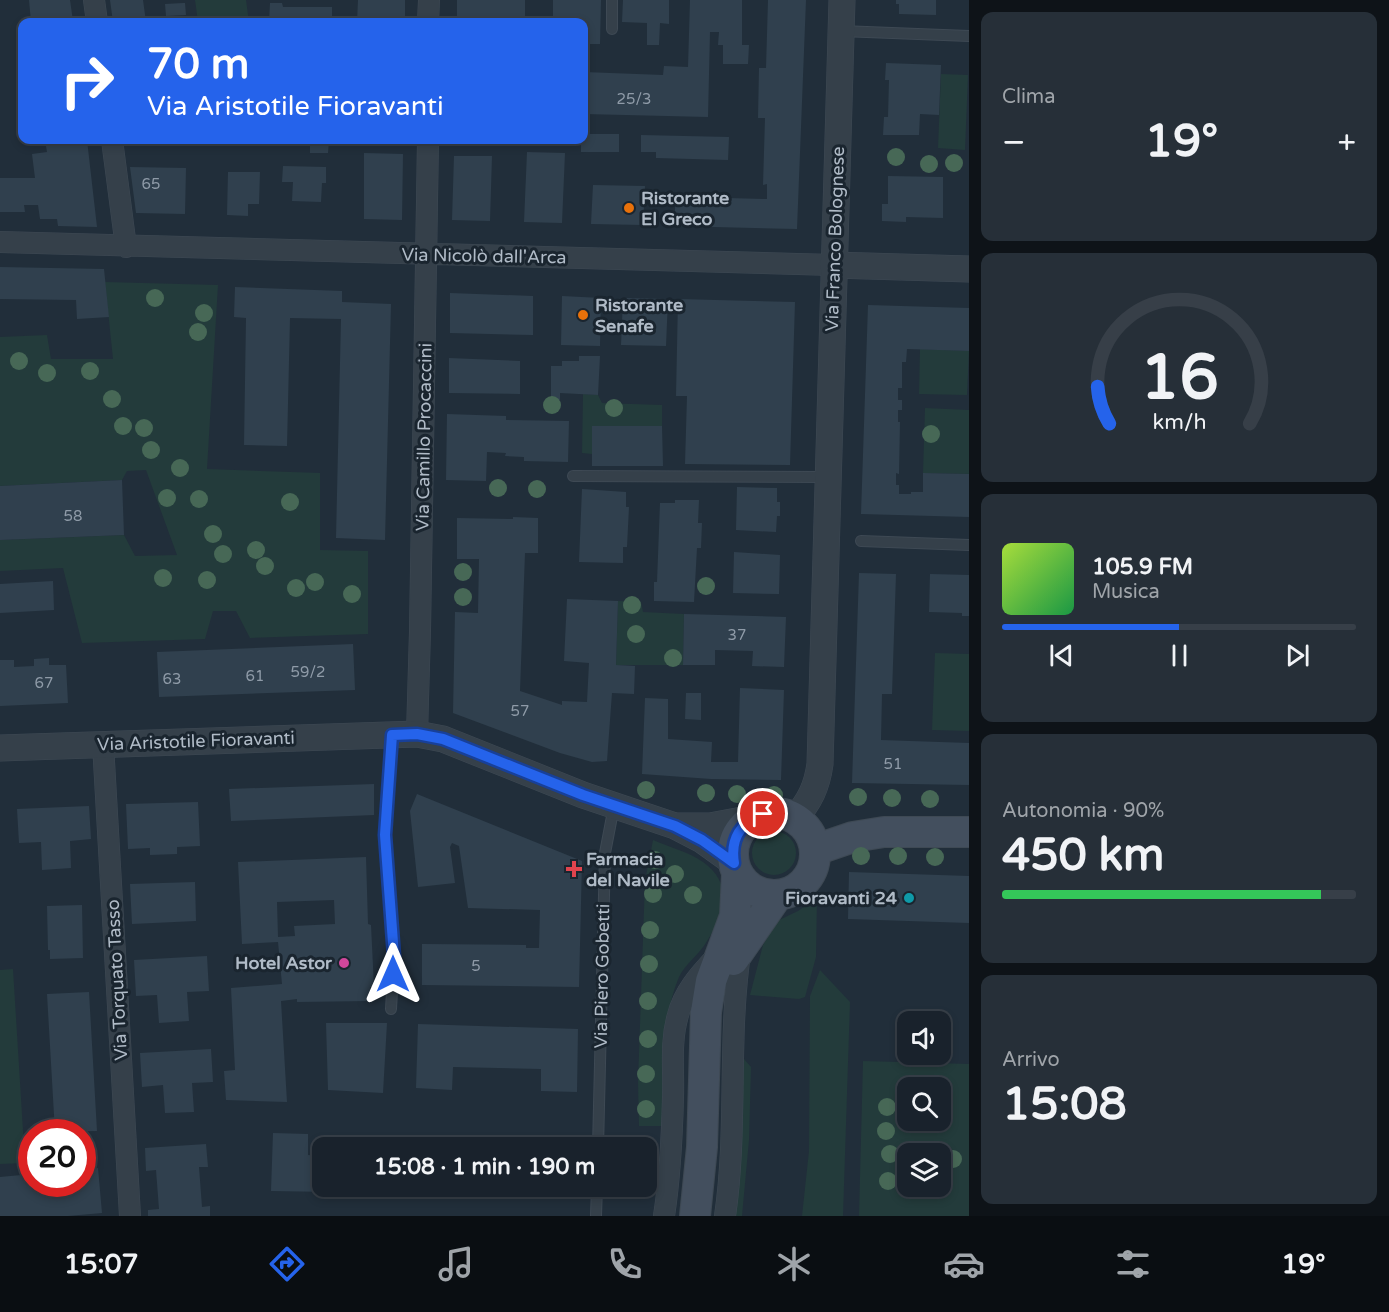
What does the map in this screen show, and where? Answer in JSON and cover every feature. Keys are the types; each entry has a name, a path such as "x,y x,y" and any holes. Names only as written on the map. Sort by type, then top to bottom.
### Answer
{"main road":[{"path":"774,812 795,818 810,834 815,850 814,865 804,883 786,894 777,896 765,895 754,890 744,883 736,868 732,854 736,837 746,823 753,818 774,812"},
{"path":"815,850 853,837 884,832 969,832"},
{"path":"695,1216 702,1147 704,1037 707,1019 733,948 736,868"},
{"path":"733,948 777,896"}],"street":[{"path":"94,0 96,18"},
{"path":"428,18 429,0"},
{"name":"Via Franco Bolognese","path":"795,818 817,786 820,764 842,0"},
{"path":"113,144 126,247"},
{"name":"Via Camillo Procaccini","path":"404,734 419,702 428,144"},
{"name":"Via Nicolò dall'Arca","path":"0,242 969,269"},
{"name":"Via Aristotile Fioravanti","path":"0,748 404,734 443,739 614,806 675,826 702,840 736,868"},
{"name":"Via Torquato Tasso","path":"103,744 130,1216"},
{"name":"Via Aristotile Fioravanti","path":"675,826 710,826 753,818"},
{"path":"664,1216 670,1166 674,1038 678,1015 693,983 733,948"},
{"path":"725,1216 731,1160 735,1000 733,948"}],"lane":[{"path":"612,0 612,29"},
{"path":"841,31 969,36"},
{"path":"573,476 828,477"},
{"path":"861,542 969,545"},
{"path":"391,1009 394,956 385,835 404,734"},
{"name":"Via Piero Gobetti","path":"598,1137 605,853 614,806"},
{"path":"596,1216 597,1197"}],"green space":[{"path":"195,0 246,0 248,18 197,18"},
{"path":"941,74 968,75 965,150 938,148"},
{"path":"105,282 218,285 207,469 320,473 320,550 368,551 368,634 250,638 236,611 213,611 205,639 82,643 63,568 0,571 0,540 124,535 135,556 177,555 146,470 127,471 122,480 0,486 0,337 47,335 51,359 113,359"},
{"path":"920,349 969,351 967,395 919,394"},
{"path":"583,394 598,395 602,403 662,405 662,426 593,426 592,454 582,453"},
{"path":"925,408 969,410 969,474 923,473"},
{"path":"618,601 641,602 643,612 684,614 683,665 616,665"},
{"path":"935,653 969,654 969,731 932,730"},
{"path":"774,831 790,837 796,853 790,869 774,875 758,869 752,853 758,837"},
{"path":"653,840 685,852 703,862 719,880 723,890 723,900 722,910 713,931 704,946 682,972 673,994 666,1031 665,1126 639,1126 638,1082 645,881"},
{"path":"817,898 816,957 805,997 799,999 750,995 763,945 777,921"},
{"path":"13,969 22,1119 18,1119 18,1163 0,1164 0,970"},
{"path":"820,970 850,1002 843,1216 802,1216 809,1151 810,996"},
{"path":"744,1059 751,1067 749,1140 742,1216 734,1216"},
{"path":"863,1061 897,1062 897,1065 969,1064 969,1216 859,1216"}],"building":[{"path":"29,0 70,0 73,18 31,18"},
{"path":"110,0 143,0 145,18 112,18"},
{"path":"358,0 405,0 405,18 357,18"},
{"path":"457,0 525,0 525,18 457,18"},
{"path":"553,0 601,0 600,44 588,44 588,18 553,18"},
{"path":"623,0 669,0 669,24 660,23 659,45 647,45 647,23 622,22"},
{"path":"690,0 742,0 742,45 749,45 748,64 723,64 723,45 718,45 719,32 710,32 708,117 588,114 588,72 663,75 664,66 688,67"},
{"path":"768,0 806,0 797,229 674,226 676,193 767,199 767,184 763,185 765,118 758,118 759,68 766,68"},
{"path":"896,0 936,0 936,15 899,14 899,4 896,4"},
{"path":"185,3 186,15 166,16 165,4"},
{"path":"270,3 282,3 283,7 332,7 332,18 269,18"},
{"path":"886,63 941,65 939,115 920,114 919,135 883,135 884,117 888,117 889,80 885,80"},
{"path":"588,134 619,134 619,152 581,152 581,144 588,144"},
{"path":"641,135 729,137 728,160 656,158 656,152 641,152"},
{"path":"46,144 87,144 97,227 58,226 57,219 40,219 38,205 24,205 25,212 0,212 0,178 35,178 32,154 47,152"},
{"path":"310,144 329,144 328,153 310,153"},
{"path":"527,152 565,153 562,223 524,222"},
{"path":"364,153 403,154 402,220 364,219"},
{"path":"454,156 492,156 490,221 452,220"},
{"path":"283,166 326,167 326,183 322,183 321,202 292,201 293,182 282,182"},
{"path":"130,167 186,168 185,214 136,213"},
{"path":"228,172 260,172 259,204 248,204 248,216 227,215"},
{"path":"888,176 943,177 943,218 906,217 906,222 882,221 882,204 888,204"},
{"path":"593,185 645,186 643,225 591,224"},
{"path":"0,267 104,269 109,317 77,319 76,300 0,299"},
{"path":"235,287 342,291 342,302 391,304 385,540 336,538 341,319 290,318 287,446 244,445 246,318 234,317"},
{"path":"450,293 533,296 533,335 450,333"},
{"path":"562,296 601,298 600,346 561,345"},
{"path":"623,298 668,299 666,346 621,345"},
{"path":"678,299 795,302 790,465 685,464 687,396 676,396"},
{"path":"868,305 969,308 969,351 907,349 906,362 902,362 902,388 898,388 898,400 902,400 902,410 898,410 898,422 900,422 899,474 896,473 896,485 899,485 899,494 911,494 911,492 923,492 923,473 969,474 969,517 861,514"},
{"path":"579,356 600,356 598,395 560,393 560,400 551,400 551,366 562,366 562,361 579,361"},
{"path":"449,358 520,361 520,394 449,393"},
{"path":"447,414 506,416 506,420 569,421 568,462 524,461 524,457 487,452 486,481 446,480"},
{"path":"592,426 662,426 663,466 592,466"},
{"path":"122,480 124,535 0,540 0,486"},
{"path":"737,487 777,488 780,516 777,516 776,532 736,530"},
{"path":"582,489 626,492 626,507 629,507 627,547 623,547 623,563 579,562"},
{"path":"675,500 699,500 698,523 702,523 701,548 697,548 694,602 654,601 654,582 657,582 660,503 675,503"},
{"path":"513,517 538,518 538,553 525,553 520,691 562,705 562,701 587,702 589,663 564,661 567,599 618,601 616,665 635,666 634,694 612,693 607,761 592,762 560,753 453,713 455,612 478,613 479,559 457,559 457,518 513,519"},
{"path":"734,552 780,555 779,594 733,593"},
{"path":"859,573 896,574 892,694 882,694 881,740 969,743 969,785 852,783"},
{"path":"930,574 969,575 969,616 962,616 962,613 929,612"},
{"path":"53,581 54,610 0,613 0,584"},
{"path":"684,614 786,617 784,667 752,666 753,651 715,650 715,665 683,665"},
{"path":"353,644 355,690 159,697 157,652"},
{"path":"49,658 49,665 66,665 68,703 0,706 0,660 14,660 14,667 34,666 34,659"},
{"path":"740,688 784,690 781,780 711,779 642,774 645,698 668,699 668,739 712,742 711,762 738,762"},
{"path":"686,693 701,693 701,720 685,719"},
{"path":"374,784 374,815 231,821 229,789"},
{"path":"417,794 582,861 579,987 422,985 422,944 526,945 526,948 539,948 540,910 468,908 459,846 452,843 450,847 455,883 418,887 410,811"},
{"path":"198,802 200,846 177,847 177,854 150,855 150,848 128,849 126,804"},
{"path":"89,806 91,839 70,841 71,868 42,870 41,842 19,843 17,809"},
{"path":"366,857 368,924 371,925 374,987 370,987 370,1001 297,1002 297,999 281,1001 287,1102 226,1100 224,1071 235,1070 231,988 282,984 278,942 242,944 238,862","holes":["334,900 335,924 294,926 295,936 278,937 277,902"]},
{"name":"Fioravanti 24","path":"849,872 969,876 969,923 848,919"},
{"path":"195,882 196,921 132,924 130,884"},
{"path":"82,905 83,958 50,959 47,906"},
{"path":"207,956 209,991 187,992 189,1021 159,1023 157,995 136,996 134,960"},
{"path":"89,992 97,1131 96,1119 54,1119 47,994"},
{"path":"326,1023 387,1023 383,1093 328,1090"},
{"path":"418,1024 578,1029 577,1092 541,1091 541,1069 453,1067 452,1090 416,1088"},
{"path":"211,1049 213,1082 192,1083 194,1112 165,1113 163,1085 142,1087 140,1053"},
{"path":"273,1133 308,1134 308,1155 312,1155 312,1192 271,1191"},
{"path":"206,1144 208,1167 199,1167 202,1207 210,1206 210,1216 148,1216 148,1210 159,1209 156,1170 146,1171 145,1148"},
{"path":"96,1168 98,1168 102,1213 68,1216 0,1216 0,1177 18,1175 18,1197 96,1197"}],"place":[{"name":"Ristorante El Greco","path":"629,208"},
{"name":"Ristorante Senafe","path":"583,315"},
{"name":"Farmacia del Navile","path":"574,869"},
{"name":"Fioravanti 24","path":"909,898"},
{"name":"Hotel Astor","path":"344,963"}],"route":[{"path":"393,974 394,956 385,835 392,735 417,734 443,739 583,795 675,826 702,840 734,863 733,848 740,830 753,818 763,814"}]}
